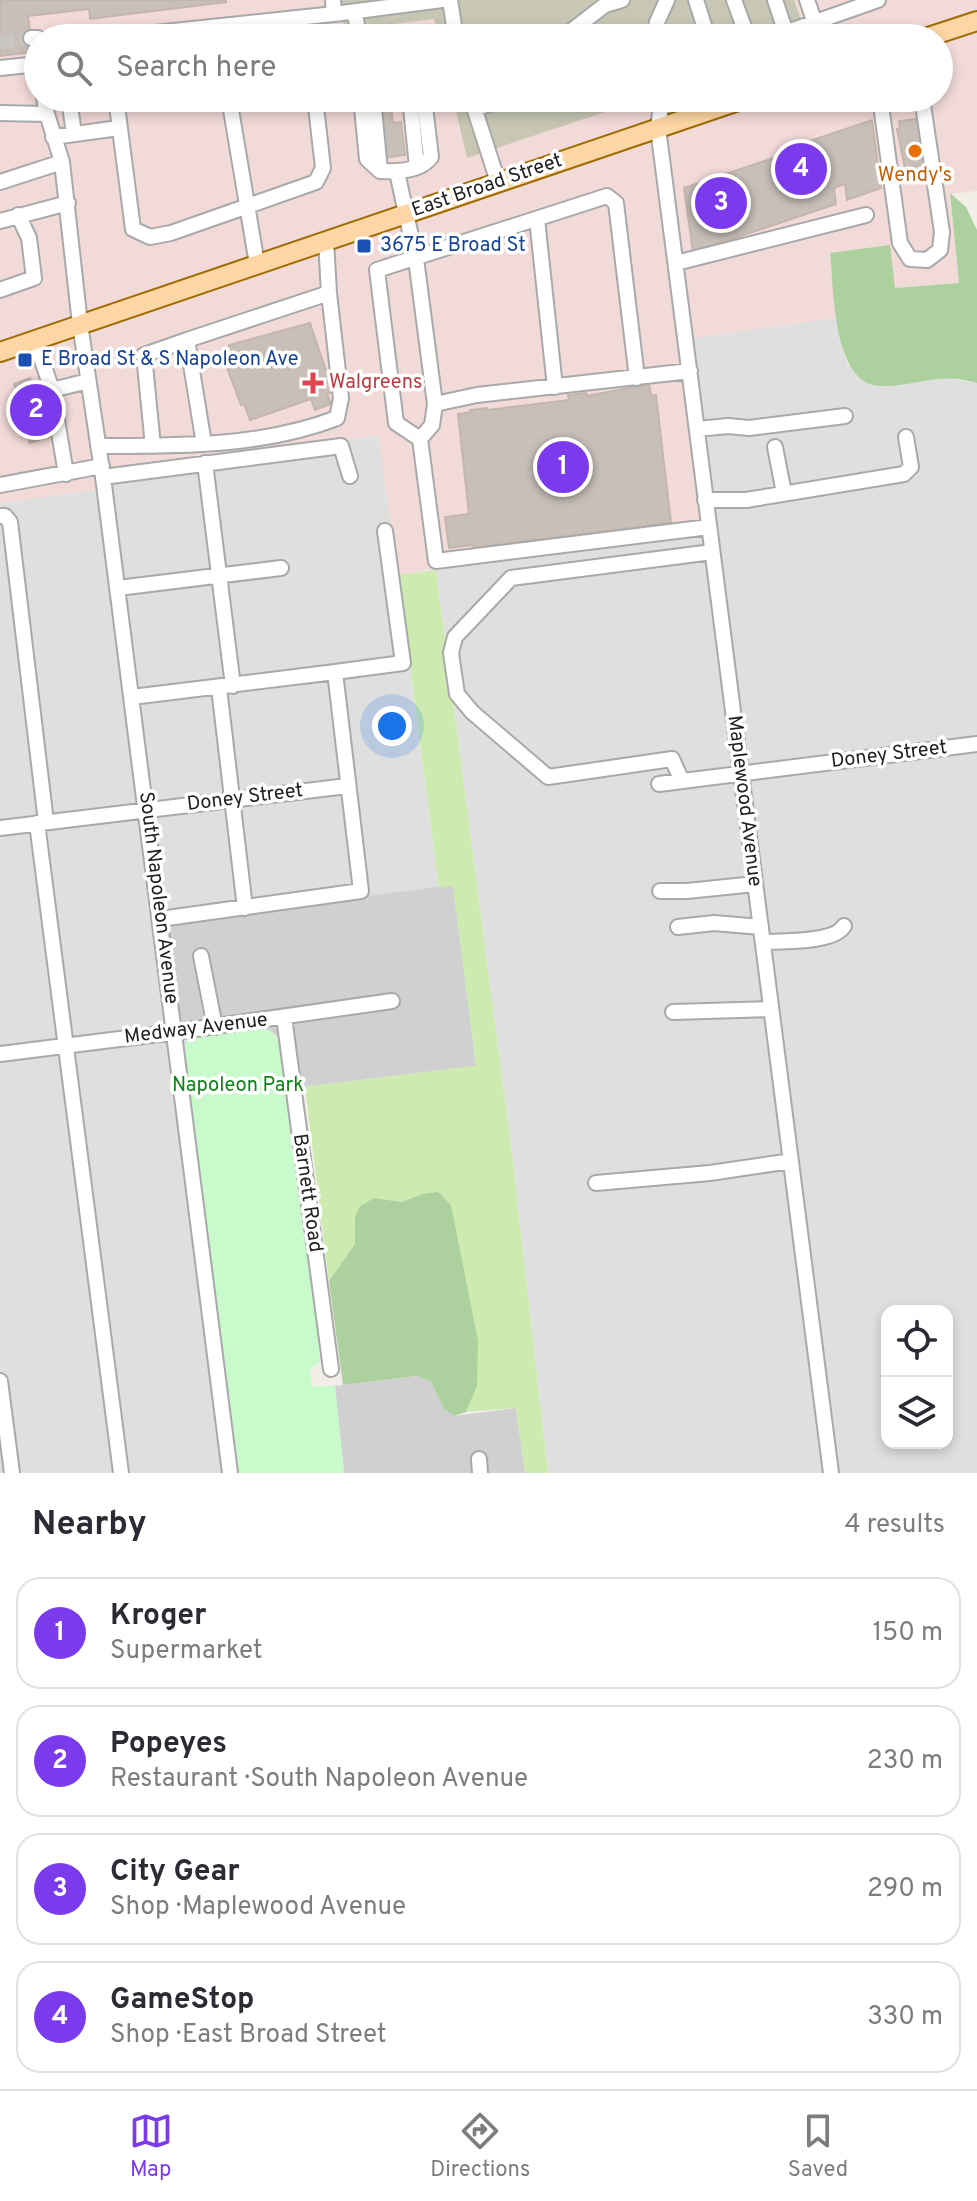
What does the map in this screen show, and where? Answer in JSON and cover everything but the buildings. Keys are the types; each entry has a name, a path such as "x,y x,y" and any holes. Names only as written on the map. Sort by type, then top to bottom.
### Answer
{"main road":[{"path":"953,29 977,21"},
{"name":"East Broad Street","path":"0,352 705,112"}],"street":[{"path":"265,24 306,17 333,7 355,13 442,0"},
{"path":"450,0 454,24"},
{"path":"580,24 605,5 622,0"},
{"path":"656,24 667,0"},
{"path":"696,0 704,24"},
{"path":"734,0 743,24"},
{"path":"775,0 783,24"},
{"path":"807,0 815,23"},
{"path":"812,24 878,0"},
{"path":"355,13 357,24"},
{"path":"306,17 307,24"},
{"path":"0,68 24,65"},
{"path":"71,112 74,134"},
{"path":"117,112 133,229 150,237 171,233 316,182 323,168 317,112"},
{"path":"231,112 257,264"},
{"path":"362,112 367,159 380,171 397,172 417,167 431,157 426,112"},
{"path":"374,112 380,171"},
{"path":"411,112 417,167"},
{"path":"476,112 498,182"},
{"name":"Maplewood Avenue","path":"660,112 658,128 831,1473"},
{"path":"882,112 900,243 910,259 927,260 940,250 942,232 924,112"},
{"path":"0,113 47,114"},
{"name":"South Napoleon Avenue","path":"47,114 62,162 68,203 80,324 118,588 230,1473"},
{"path":"53,137 119,128"},
{"path":"0,182 62,162"},
{"path":"397,172 416,259 435,404 432,425 420,439 436,561 709,527"},
{"path":"420,439 396,423 377,270 607,196 616,203 637,378"},
{"path":"0,221 68,203"},
{"path":"0,290 34,278 29,238 18,215"},
{"path":"676,263 866,215"},
{"path":"537,219 555,387"},
{"path":"98,446 204,444 305,431 337,418 341,398 326,241"},
{"path":"153,446 144,355 329,293"},
{"path":"35,340 52,390 66,474"},
{"path":"187,340 204,444"},
{"path":"435,404 477,395 690,371"},
{"path":"52,390 88,381"},
{"path":"697,429 728,426 749,428 845,416"},
{"path":"705,500 746,500 904,474 911,467 906,437"},
{"path":"0,485 66,474 205,463 341,446 350,476"},
{"path":"775,447 784,493"},
{"path":"205,463 221,575 233,799 245,908"},
{"path":"0,516 5,516 10,522 66,1045 121,1473"},
{"path":"132,697 403,663 385,531"},
{"path":"682,781 672,759 548,777 472,712 457,694 451,653 455,637 511,578 712,552"},
{"path":"118,588 281,568"},
{"path":"160,919 361,891 335,672"},
{"name":"Doney Street","path":"659,784 977,744"},
{"name":"Doney Street","path":"0,828 347,786"},
{"path":"660,891 755,884"},
{"path":"678,927 714,923 762,935 830,936 841,932 844,926"},
{"path":"201,956 215,1027"},
{"name":"Medway Avenue","path":"0,1054 392,1001"},
{"path":"673,1012 771,1009"},
{"name":"Barnett Road","path":"284,1017 331,1369"},
{"path":"596,1183 710,1173 791,1161"},
{"path":"0,1381 12,1473"}],"shaded area":[{"path":"0,0 977,0 977,191 950,194 959,283 895,288 830,254 836,318 686,339 709,527 398,575 378,435 101,475 102,489 0,503"},
{"path":"341,0 794,0 801,20 788,24 435,24 434,19 393,24 343,24"},
{"path":"456,112 605,112 467,158"},
{"path":"836,318 847,364 878,386 941,377 977,383 977,1473 548,1473 512,1154 436,570 709,527 686,339"},
{"path":"379,435 439,888 161,923 174,1031 187,1040 184,1049 238,1473 0,1473 0,503 101,489 100,475"},
{"path":"453,885 476,1066 288,1089 281,1041 271,1031 258,1028 195,1036 187,1040 174,1031 160,923"},
{"path":"417,1376 431,1382 444,1409 454,1416 516,1408 525,1473 344,1473 335,1386"}],"green space":[{"path":"950,193 966,207 977,230 977,383 938,379 880,386 864,381 852,369 838,332 830,253 890,245 895,288 959,283"},
{"path":"436,570 512,1154 548,1473 525,1473 516,1408 466,1412 477,1386 422,1194 402,1202 374,1198 355,1217 355,1244 329,1281 305,1087 476,1066 453,886 439,888 398,575"},
{"name":"Napoleon Park","path":"258,1028 271,1031 282,1045 321,1352 320,1362 310,1369 312,1386 335,1386 344,1473 238,1473 184,1049 187,1040 195,1036"},
{"path":"438,1192 451,1205 478,1341 477,1386 466,1412 454,1416 444,1409 431,1382 417,1376 343,1385 329,1281 355,1244 355,1217 360,1206 374,1198 402,1202"}],"tunnel":[{"path":"0,42 24,39"}],"place":[{"name":"Wendy's","path":"915,151"},
{"name":"GameStop","path":"801,169"},
{"name":"City Gear","path":"721,203"},
{"name":"3675 E Broad St","path":"364,246"},
{"name":"E Broad St & S Napoleon Ave","path":"25,360"},
{"name":"Walgreens","path":"313,383"},
{"name":"Popeyes","path":"36,410"},
{"name":"Kroger","path":"563,467"}]}
